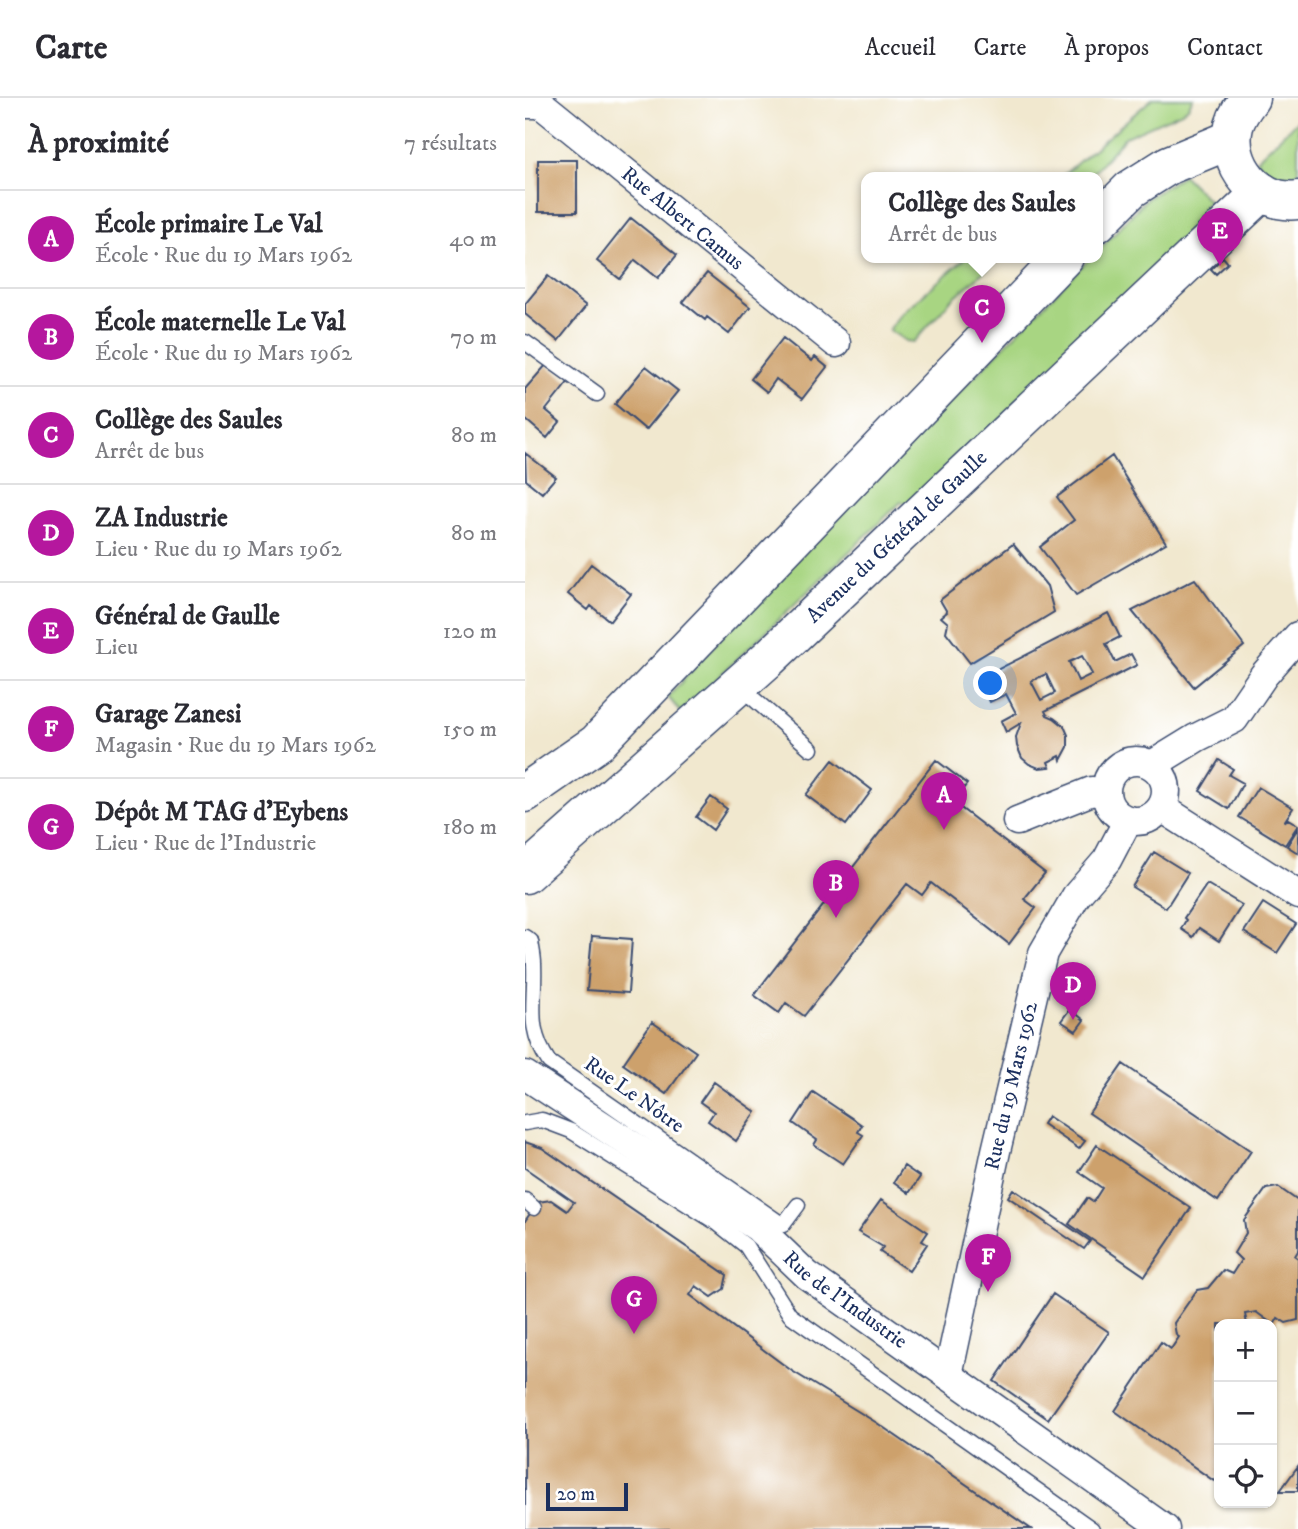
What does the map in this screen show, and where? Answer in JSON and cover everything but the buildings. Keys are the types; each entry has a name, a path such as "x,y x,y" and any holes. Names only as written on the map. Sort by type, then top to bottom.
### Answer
{"main road":[{"path":"1249,98 1234,124 1234,155 1249,183 1280,196"},
{"path":"1103,217 1131,189 1169,164 1232,139"},
{"name":"Avenue du Général de Gaulle","path":"525,874 1280,196"},
{"path":"525,793 597,743 1057,263"}],"street":[{"name":"Rue Albert Camus","path":"525,104 541,104 836,344"},
{"path":"1152,765 1234,719 1264,675 1298,636"},
{"path":"525,807 597,743"},
{"path":"1133,761 1152,765 1164,779 1166,799 1162,808 1147,820 1128,820 1113,811 1106,794 1109,776 1116,768 1133,761"},
{"path":"1017,821 1092,791 1106,794"},
{"path":"1162,808 1298,895"},
{"name":"Rue du 19 Mars 1962","path":"948,1376 996,1151 1043,953 1076,896 1107,860 1128,820"},
{"name":"Rue de l'Industrie","path":"525,1075 757,1227 807,1275 1165,1529"}],"lane":[{"path":"525,342 597,394"},
{"path":"738,685 811,749"},
{"name":"Rue Le Nôtre","path":"525,937 531,941 534,963 532,1027 538,1047 549,1062 783,1225 798,1205"},
{"path":"525,1123 542,1120 571,1131 717,1223 746,1246 790,1315 1092,1529"}],"green space":[{"path":"1153,98 1193,98 1182,112 1125,137 1094,172 1067,172"},
{"path":"1298,120 1298,179 1280,177 1256,160"},
{"path":"1183,175 1209,201 1203,207 1215,219 916,506 901,502 681,713 668,697 728,629 1085,263 1103,263 1103,246 1145,200"},
{"path":"960,263 994,263 951,300 914,342 906,341 889,330 900,314"}],"place":[{"name":"Général de Gaulle","path":"1220,266"},
{"name":"Collège des Saules","path":"982,343"},
{"name":"École primaire Le Val","path":"944,830"},
{"name":"École maternelle Le Val","path":"836,918"},
{"name":"ZA Industrie","path":"1073,1020"},
{"name":"Garage Zanesi","path":"988,1292"},
{"name":"Dépôt M TAG d'Eybens","path":"634,1334"}]}
